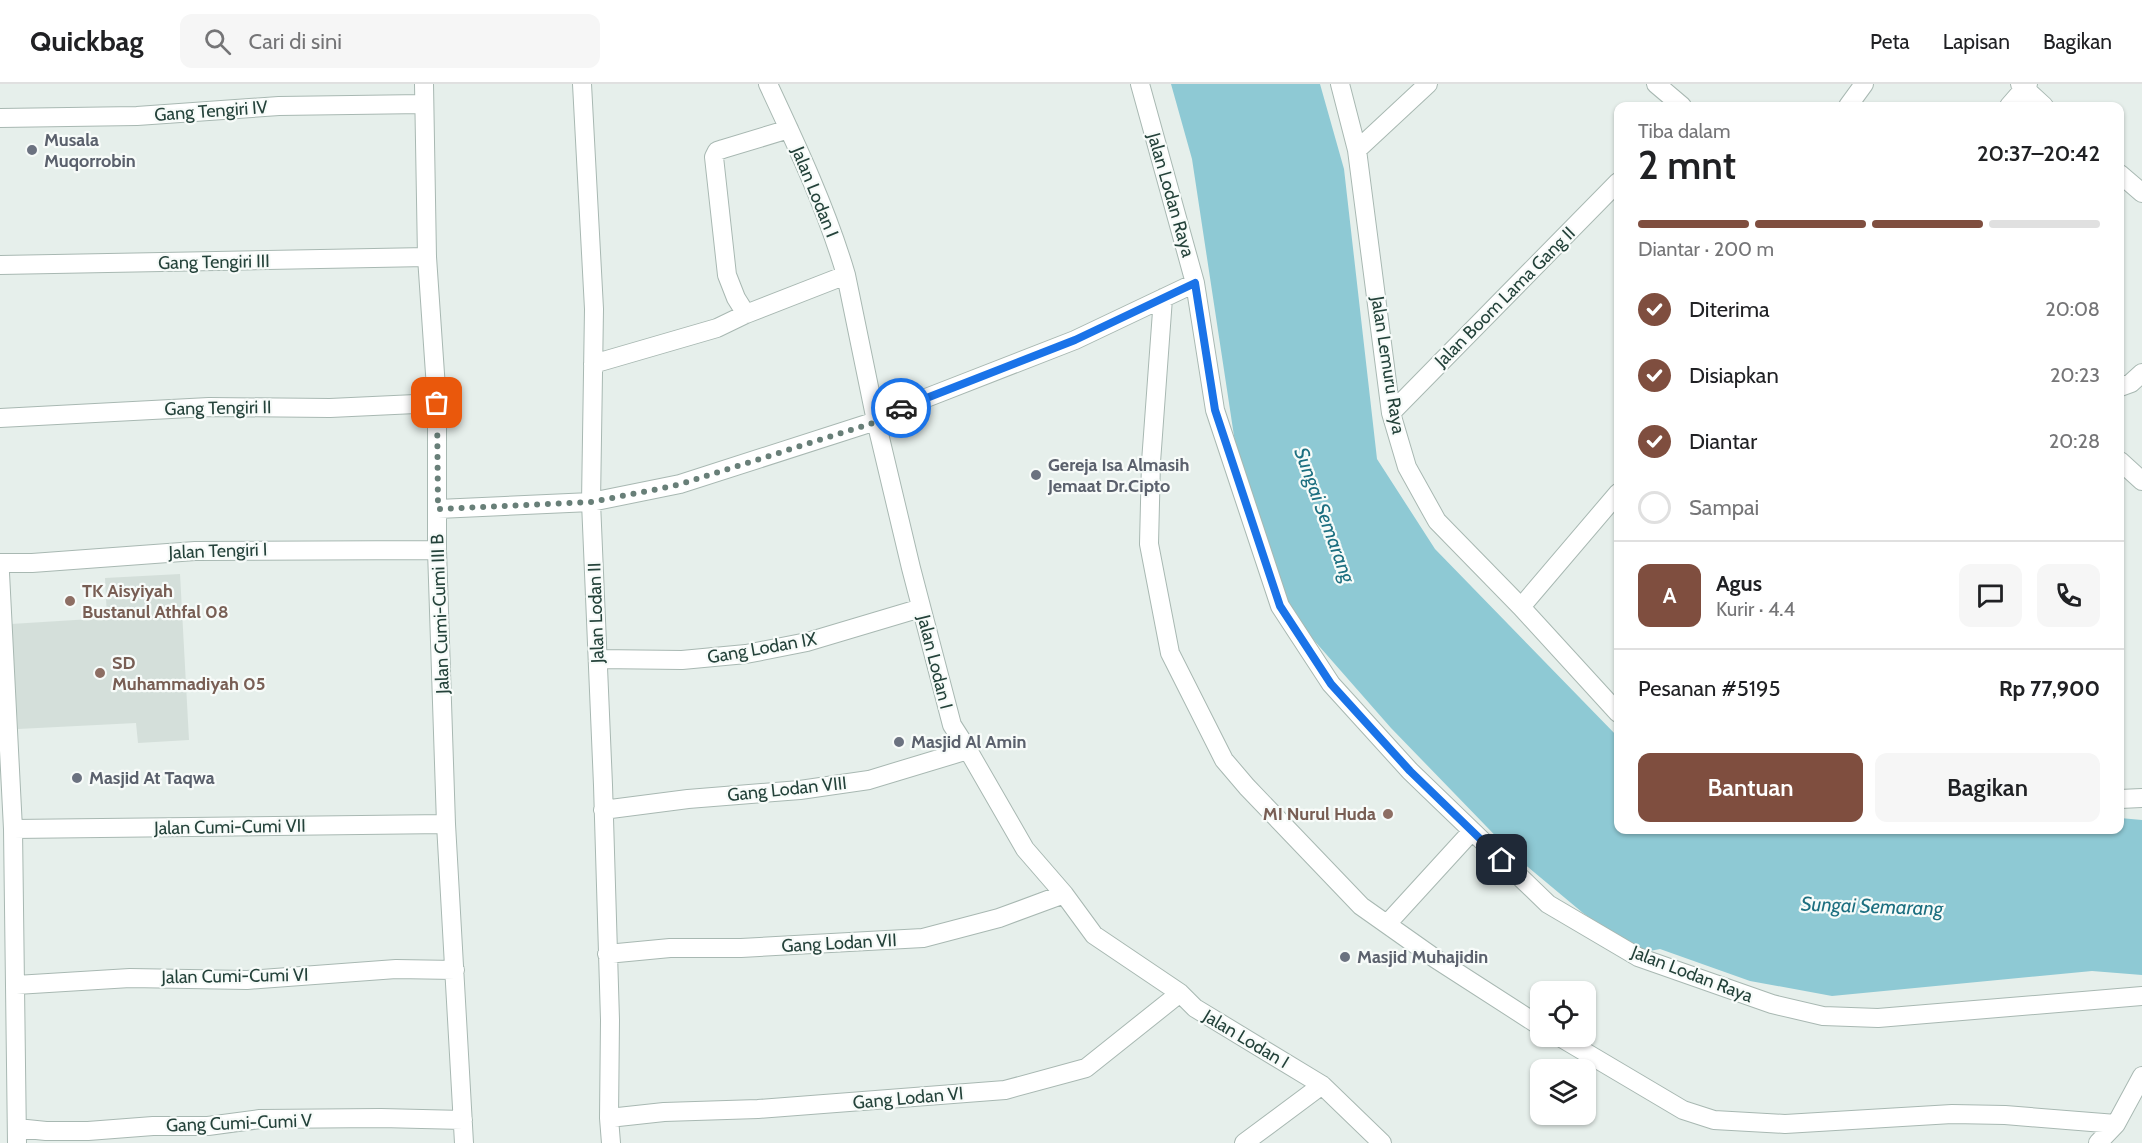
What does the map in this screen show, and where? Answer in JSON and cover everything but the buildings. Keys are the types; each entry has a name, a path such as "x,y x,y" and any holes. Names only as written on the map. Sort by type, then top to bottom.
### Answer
{"street":[{"name":"Jalan Cumi-Cumi III B","path":"424,84 427,257 437,403 437,550 446,824 464,1143"},
{"name":"Jalan Lodan II","path":"582,84 594,309 591,502 610,1020 610,1143"},
{"name":"Jalan Lodan I","path":"768,84 789,129 846,275 876,422 952,725 1025,849 1064,894 1094,935 1180,993 1195,1008 1322,1085 1382,1143"},
{"name":"Jalan Lodan Raya","path":"1140,84 1195,283 1215,410 1280,606 1331,684 1410,771 1548,904 1638,957 1772,1004 1823,1016 1878,1018 2142,996"},
{"name":"Jalan Lemuru Raya","path":"1340,84 1357,150 1391,413 1407,467 1437,521 1521,607 1614,709"},
{"path":"1357,150 1428,84"},
{"path":"1656,84 1677,102"},
{"path":"1851,102 1864,84"},
{"path":"2012,102 2024,85 2040,102"},
{"name":"Gang Tengiri IV","path":"0,118 137,116 279,106 423,104"},
{"path":"746,314 736,298 727,275 714,157 717,151 789,129"},
{"path":"2124,177 2142,193"},
{"name":"Jalan Boom Lama Gang II","path":"1391,413 1614,186"},
{"name":"Gang Tengiri III","path":"0,265 427,257"},
{"path":"593,364 717,328 746,314 846,275"},
{"path":"438,509 591,502 681,484 876,422 903,407 1075,340 1195,283"},
{"path":"1163,298 1151,462 1149,544 1170,653 1224,760 1361,906 1436,959 1530,1020"},
{"path":"2124,386 2132,383 2142,373"},
{"name":"Gang Tengiri II","path":"0,418 209,407 330,408 437,403"},
{"path":"2124,465 2142,481"},
{"path":"1521,607 1614,498"},
{"name":"Jalan Tengiri I","path":"0,563 195,551 437,550"},
{"path":"0,573 13,829 17,1135"},
{"name":"Gang Lodan IX","path":"598,659 682,660 746,654 807,642 921,608"},
{"name":"Gang Lodan VIII","path":"603,810 688,799 800,790 869,780 968,750"},
{"path":"2124,799 2142,798"},
{"name":"Jalan Cumi-Cumi VII","path":"13,829 446,824"},
{"path":"1387,924 1472,831"},
{"name":"Gang Lodan VII","path":"607,954 670,948 741,948 923,938 999,918 1064,894"},
{"name":"Jalan Cumi-Cumi VI","path":"16,985 130,978 247,980 396,969 455,970"},
{"name":"Gang Lodan VI","path":"609,1118 664,1112 758,1109 1005,1090 1086,1068 1180,993"},
{"path":"1577,1047 1683,1110 1714,1120 1785,1124 1973,1114 2116,1124"},
{"path":"2098,1143 2116,1124 2142,1076"},
{"path":"1244,1143 1322,1085"},
{"name":"Gang Cumi-Cumi V","path":"17,1135 46,1131 208,1126 260,1119 462,1120"}],"shaded area":[{"name":"SD Muhammadiyah 05","path":"180,574 189,740 138,743 136,723 18,729 11,624 107,618 105,578"}],"water":[{"name":"Sungai Semarang","path":"1171,84 1320,84 1344,169 1377,459 1435,549 1614,733 1614,834 2124,834 2124,818 2142,820 2142,975 2092,971 1832,996 1750,981 1660,949 1639,953 1583,913 1516,857 1391,728 1290,613 1241,482 1192,159"}],"way so far":[{"path":"437,403 438,509 591,502 681,484 876,422 901,408"}],"place":[{"name":"Musala Muqorrobin","path":"32,150"},
{"name":"Gereja Isa Almasih Jemaat Dr.Cipto","path":"1036,475"},
{"name":"TK Aisyiyah Bustanul Athfal 08","path":"70,601"},
{"name":"SD Muhammadiyah 05","path":"100,673"},
{"name":"Masjid Al Amin","path":"899,742"},
{"name":"Masjid At Taqwa","path":"77,778"},
{"name":"MI Nurul Huda","path":"1388,814"},
{"name":"Masjid Muhajidin","path":"1345,957"}],"route":[{"path":"901,408 1075,340 1195,283 1215,410 1280,606 1331,684 1410,771 1502,860"}]}
